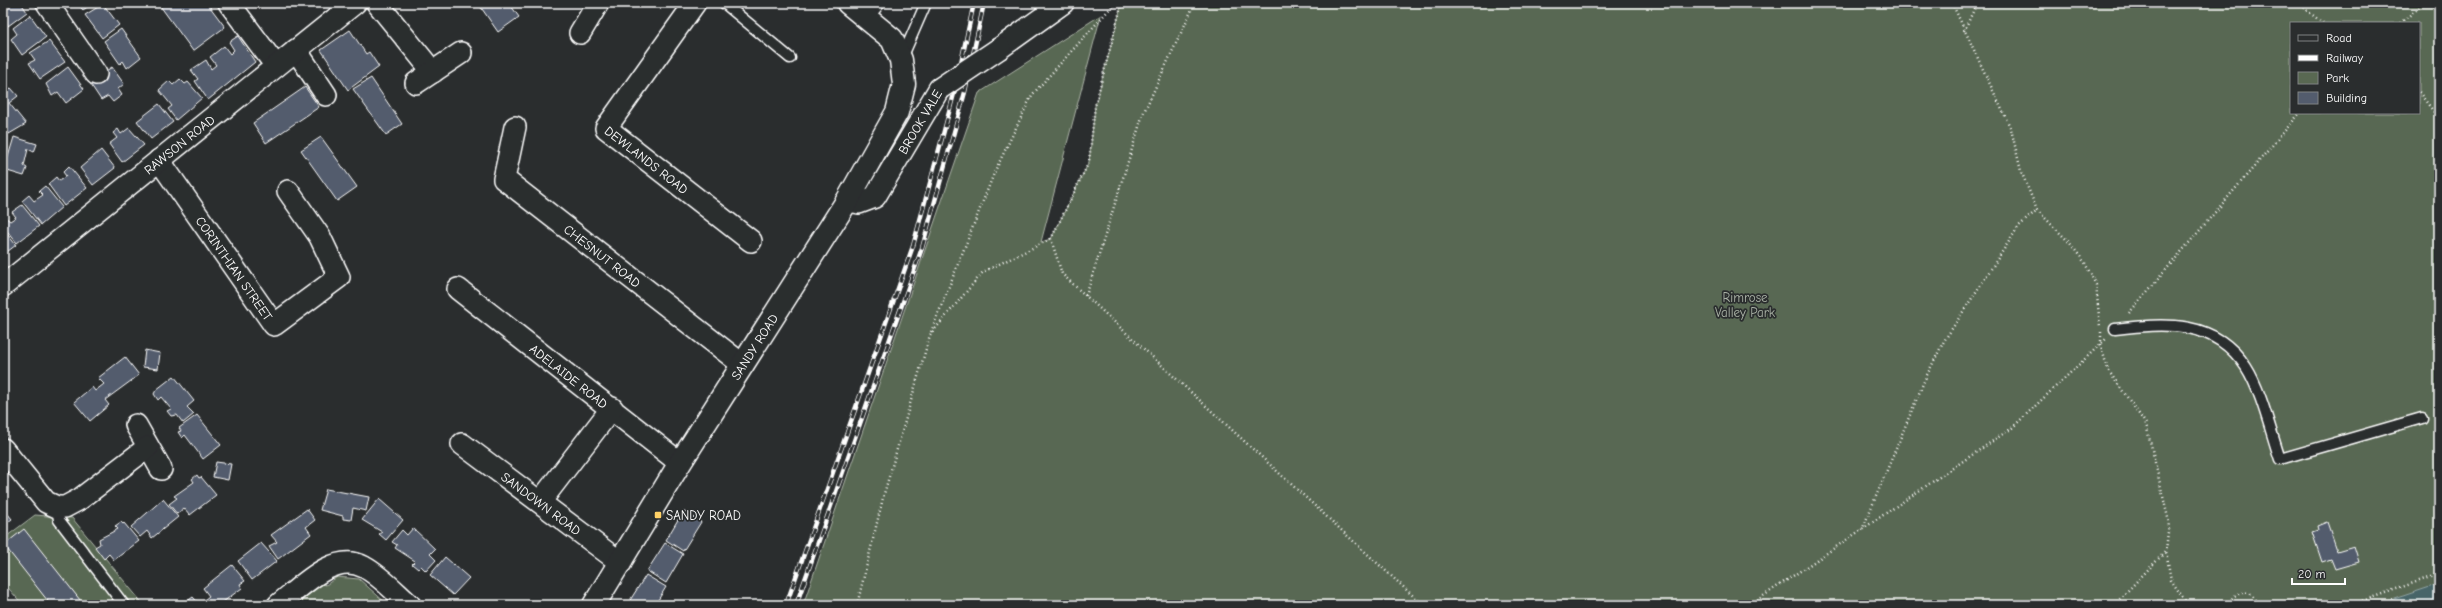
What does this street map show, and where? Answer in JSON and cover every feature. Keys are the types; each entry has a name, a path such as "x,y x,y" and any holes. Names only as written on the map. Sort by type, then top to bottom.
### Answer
{"main road":[{"path":"848,3 873,11 892,39 901,60"},
{"name":"SANDY ROAD","path":"594,605 680,463 847,201 897,112 904,84 901,60"}],"street":[{"path":"47,3 96,74"},
{"path":"229,3 276,66"},
{"name":"RAWSON ROAD","path":"3,286 355,3"},
{"path":"377,3 424,77 461,53"},
{"path":"580,33 598,3"},
{"name":"DEWLANDS ROAD","path":"695,3 606,128 751,241"},
{"name":"BROOK VALE","path":"847,201 859,203 875,197 939,89 1063,3"},
{"path":"296,50 326,95"},
{"name":"CHESNUT ROAD","path":"516,127 504,179 743,365"},
{"name":"CORINTHIAN STREET","path":"159,160 274,325 339,277 320,237 288,191"},
{"name":"ADELAIDE ROAD","path":"458,289 612,408 680,463"},
{"path":"540,502 612,408"},
{"path":"136,425 162,469"},
{"name":"SANDOWN ROAD","path":"462,444 620,563"},
{"path":"3,448 41,496 56,507 65,507 80,499 148,446"},
{"path":"278,605 322,571 346,564 364,567 407,604"}],"lane":[{"path":"724,3 790,58"},
{"path":"901,60 926,3"},
{"path":"2115,329 2148,325 2177,325 2197,330 2226,345 2247,368 2280,459 2422,418"},
{"path":"56,507 59,520 124,605"}],"path":[{"path":"857,605 884,494 930,335 995,171 1032,95 1114,3"},
{"path":"930,335 984,272 1052,239 1089,162 1095,106 1122,3"},
{"path":"1086,296 1143,114 1195,3"},
{"path":"1952,3 2011,129 2021,170 2037,210 2069,242 2085,263 2096,285 2101,346 2108,370 2146,424 2169,522 2166,551 2171,580 2188,605"},
{"path":"1964,31 1977,3"},
{"path":"2297,3 2322,22"},
{"path":"2401,22 2425,3"},
{"path":"2420,93 2439,119"},
{"path":"1750,605 2012,428 2101,346 2299,114"},
{"path":"1862,530 1925,379 1944,341 2019,226 2037,210"},
{"path":"1052,239 1062,274 1423,605"},
{"path":"2114,605 2166,551"},
{"path":"2351,605 2439,574"},
{"path":"2227,605 2236,594 2242,592 2250,593 2260,605"}],"green space":[{"name":"Rimrose Valley Park","path":"1122,3 2439,3 2439,603 2432,605 803,605 979,93 1101,15 1041,242 1051,239 1089,162 1095,106"},
{"path":"35,515 72,518 144,605 23,605 3,582 3,539"},
{"path":"337,577 359,579 386,603 384,605 295,605 323,584 326,585"}],"water":[{"path":"2439,584 2439,605 2376,605"}],"building":[{"path":"3,3 21,3 27,12 8,26 5,20 3,22"},
{"path":"77,3 93,3 83,10"},
{"path":"158,3 207,3 225,27 193,51"},
{"path":"483,3 509,3 519,17 498,32 480,6"},
{"path":"103,4 119,25 102,38 85,15"},
{"path":"30,15 46,37 22,55 11,39 17,34 13,28"},
{"path":"121,29 141,57 127,68 123,61 120,64 104,41"},
{"path":"350,30 366,54 369,52 379,67 348,90 321,50"},
{"path":"238,36 255,62 208,100 195,81 198,79 191,70 206,60 211,69 216,65 210,57 224,46 230,54 234,50 229,42"},
{"path":"49,41 65,62 40,79 29,63 35,60 30,53"},
{"path":"68,67 84,89 66,103 58,92 52,96 46,84"},
{"path":"112,67 124,84 118,89 122,95 113,102 108,96 101,100 89,82"},
{"path":"371,78 402,124 386,135 353,89"},
{"path":"180,79 185,84 188,82 202,98 176,120 168,109 172,106 159,90 169,81 173,85"},
{"path":"305,87 319,107 266,143 253,123"},
{"path":"11,88 18,96 9,103 26,124 9,134 3,127 3,94"},
{"path":"159,104 173,122 151,139 137,121"},
{"path":"129,128 144,145 122,162 109,144 117,138 113,133 118,129 121,134"},
{"path":"14,137 37,144 34,152 28,149 24,166 27,168 24,176 4,170"},
{"path":"321,137 357,187 337,201 301,150"},
{"path":"101,150 115,168 93,185 80,168"},
{"path":"69,166 87,188 64,206 48,184 56,177 59,181 66,176 63,172"},
{"path":"45,186 62,207 41,225 22,201 29,195 34,201 43,195 39,191"},
{"path":"22,205 39,226 17,243 3,226 3,219 5,217 10,221 16,217 12,212"},
{"path":"3,229 16,245 3,255"},
{"path":"145,350 160,353 158,369 143,367"},
{"path":"125,357 139,375 105,400 109,405 90,421 74,402 92,387 95,391 104,384 98,378"},
{"path":"174,376 194,401 187,407 194,414 183,423 177,415 171,416 167,411 171,409 161,397 158,400 154,394 156,390"},
{"path":"197,415 221,445 203,459 185,435 182,438 178,432 181,431 179,428"},
{"path":"216,462 231,464 228,480 213,477"},
{"path":"197,475 199,478 201,477 216,495 190,515 184,508 177,514 169,504 177,498 174,496 194,482 192,479"},
{"path":"326,489 369,497 366,511 353,508 351,520 343,519 343,516 320,510"},
{"path":"163,499 178,517 152,538 147,531 140,537 131,527"},
{"path":"379,499 403,520 386,540 379,534 382,532 362,520"},
{"path":"3,508 12,519 3,526"},
{"path":"307,509 315,520 306,527 311,534 278,559 269,546 277,542 271,535"},
{"path":"683,511 701,522 683,551 666,540"},
{"path":"121,522 123,524 124,523 139,541 114,560 109,554 104,559 95,547 100,544 99,539 118,529 115,526"},
{"path":"2327,522 2337,551 2354,546 2359,562 2335,569 2331,559 2322,562 2312,532 2318,530 2317,526"},
{"path":"413,528 435,549 430,554 436,560 426,571 421,566 418,569 412,564 415,561 395,548 397,545 392,542 402,530 407,535"},
{"path":"24,529 84,605 51,605 4,545"},
{"path":"261,543 277,561 252,580 238,561"},
{"path":"665,543 683,554 666,583 647,571"},
{"path":"445,557 469,578 453,595 430,575"},
{"path":"232,565 245,581 240,584 242,588 219,605 207,605 204,600 209,596 203,588"},
{"path":"646,575 666,587 655,605 627,605"},
{"path":"193,597 200,605 182,605"}],"railway":[{"path":"786,605 913,246 955,90 974,3"},
{"path":"796,605 922,248 965,92 984,3"}],"place":[{"name":"SANDY ROAD","path":"658,515"}]}
